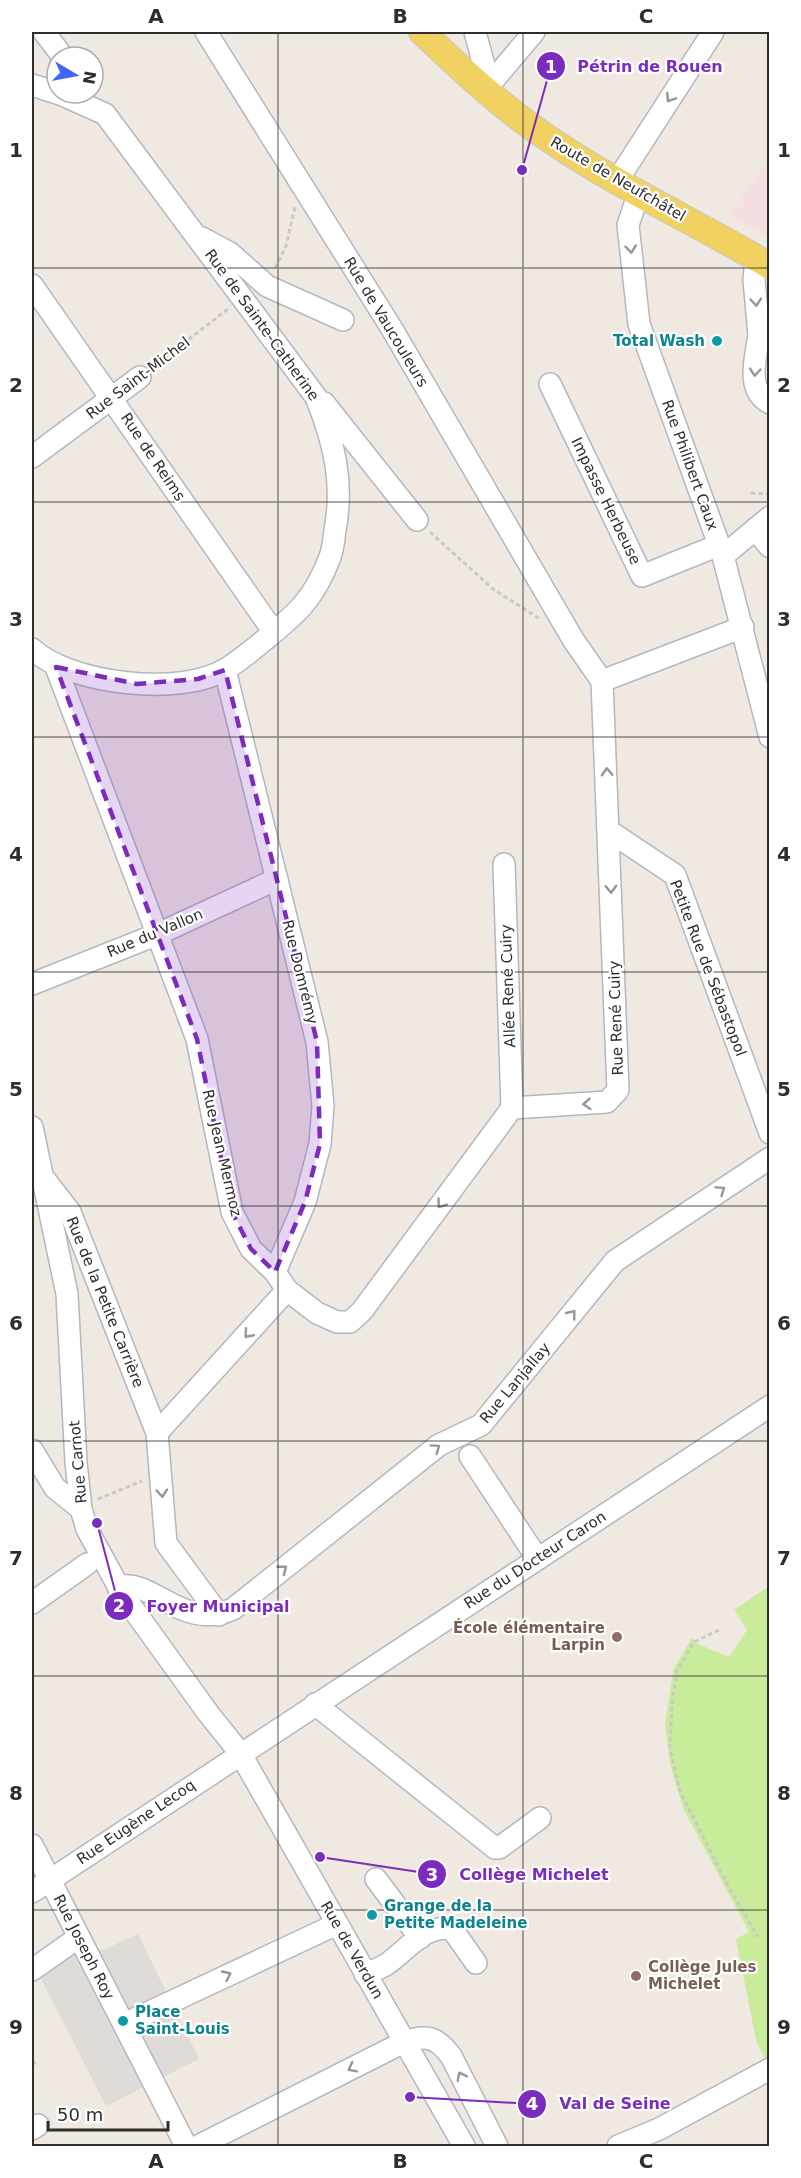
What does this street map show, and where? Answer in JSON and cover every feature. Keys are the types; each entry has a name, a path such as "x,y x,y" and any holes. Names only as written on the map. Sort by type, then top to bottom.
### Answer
{"main road":[{"name":"Route de Neufchâtel","path":"422,32 485,90 536,130 628,186 763,262"}],"street":[{"path":"44,32 54,45"},
{"name":"Rue de Vaucouleurs","path":"206,32 389,324 555,620 574,641 602,681"},
{"path":"475,32 486,73 485,90"},
{"path":"485,90 534,32"},
{"name":"Rue Philibert Caux","path":"713,32 628,186 628,225 639,324 721,550 770,737"},
{"name":"Rue de Sainte-Catherine","path":"84,105 105,114 244,297 316,398 332,436 340,489 330,556 303,605 225,670"},
{"path":"98,105 105,114"},
{"path":"196,234 230,253 267,286 343,320"},
{"path":"763,262 754,280 764,338 753,381 759,396 770,403"},
{"name":"Rue de Reims","path":"32,285 273,631"},
{"name":"Rue Saint-Michel","path":"32,457 140,377"},
{"name":"Impasse Herbeuse","path":"550,384 642,576 721,550"},
{"path":"316,398 328,406 417,520"},
{"path":"721,550 762,523 770,547"},
{"path":"602,681 742,627"},
{"path":"32,649 56,667 101,680 136,684 198,679 225,670"},
{"name":"Rue Jean Mermoz","path":"56,667 197,1039 232,1212 251,1249 275,1272 287,1290"},
{"name":"Rue Domrémy","path":"225,670 317,1042 323,1106 320,1144 304,1202 275,1272"},
{"name":"Rue René Cuiry","path":"512,1108 607,1102 618,1090 602,681"},
{"name":"Petite Rue de Sébastopol","path":"609,831 675,875 770,1133"},
{"name":"Allée René Cuiry","path":"504,864 512,1108"},
{"name":"Rue du Vallon","path":"32,984 158,934 277,879"},
{"path":"219,1615 166,1543 156,1433 287,1290 318,1313 337,1322 350,1322 362,1311 512,1108"},
{"name":"Rue Carnot","path":"32,1127 67,1294 81,1508 87,1529 118,1587 208,1713 240,1753"},
{"name":"Rue Lanjallay","path":"219,1615 233,1609 440,1445 481,1425 615,1261 770,1158"},
{"name":"Rue de la Petite Carrière","path":"42,1176 70,1212 156,1433"},
{"name":"Rue du Docteur Caron","path":"240,1753 770,1406"},
{"path":"32,1450 55,1488 81,1508"},
{"path":"470,1456 537,1558"},
{"path":"32,1603 87,1564"},
{"path":"118,1587 125,1584 188,1612 219,1615"},
{"path":"315,1704 495,1848 499,1848 540,1818"},
{"name":"Rue Eugène Lecoq","path":"32,1892 240,1753"},
{"name":"Rue de Verdun","path":"240,1753 464,2146"},
{"name":"Rue Joseph Roy","path":"32,1845 186,2146"},
{"path":"376,1879 420,1938"},
{"path":"124,2024 337,1923"},
{"path":"366,1974 385,1965 430,1929 443,1927 452,1929 476,1963"},
{"path":"34,1969 79,1937"},
{"path":"198,2146 404,2042 427,2036 442,2043 451,2056 497,2146"},
{"path":"618,2146 659,2128 770,2069"}],"path":[{"path":"267,286 286,246 297,200 306,191"},
{"name":"Rue Saint-Michel","path":"140,377 244,297"},
{"path":"751,493 770,494"},
{"path":"417,520 493,589 555,620"},
{"path":"81,1508 160,1474"},
{"path":"719,1630 694,1642 677,1671 672,1704 670,1748 680,1791 727,1884 758,1937"},
{"path":"32,2065 36,2062"}],"highlighted area":[{"path":"56,667 137,684 198,679 225,670 317,1042 320,1144 305,1202 275,1272 251,1249 232,1212 197,1039"}],"shaded area":[{"path":"769,159 769,238 729,215"},
{"name":"Place Saint-Louis","path":"138,1934 199,2059 106,2106 38,1973 66,1941 103,1950"}],"green space":[{"path":"769,1586 769,2067 756,2040 736,1939 749,1932 684,1810 671,1768 665,1726 673,1670 692,1638 698,1644 729,1657 747,1630 734,1610"}],"place":[{"name":"Pétrin de Rouen","path":"522,170"},
{"name":"Total Wash","path":"717,341"},
{"name":"Foyer Municipal","path":"97,1523"},
{"name":"École élémentaire Larpin","path":"617,1637"},
{"name":"Collège Michelet","path":"320,1857"},
{"name":"Grange de la Petite Madeleine","path":"372,1915"},
{"name":"Collège Jules Michelet","path":"636,1976"},
{"name":"Place Saint-Louis","path":"123,2021"},
{"name":"Val de Seine","path":"410,2097"}]}
